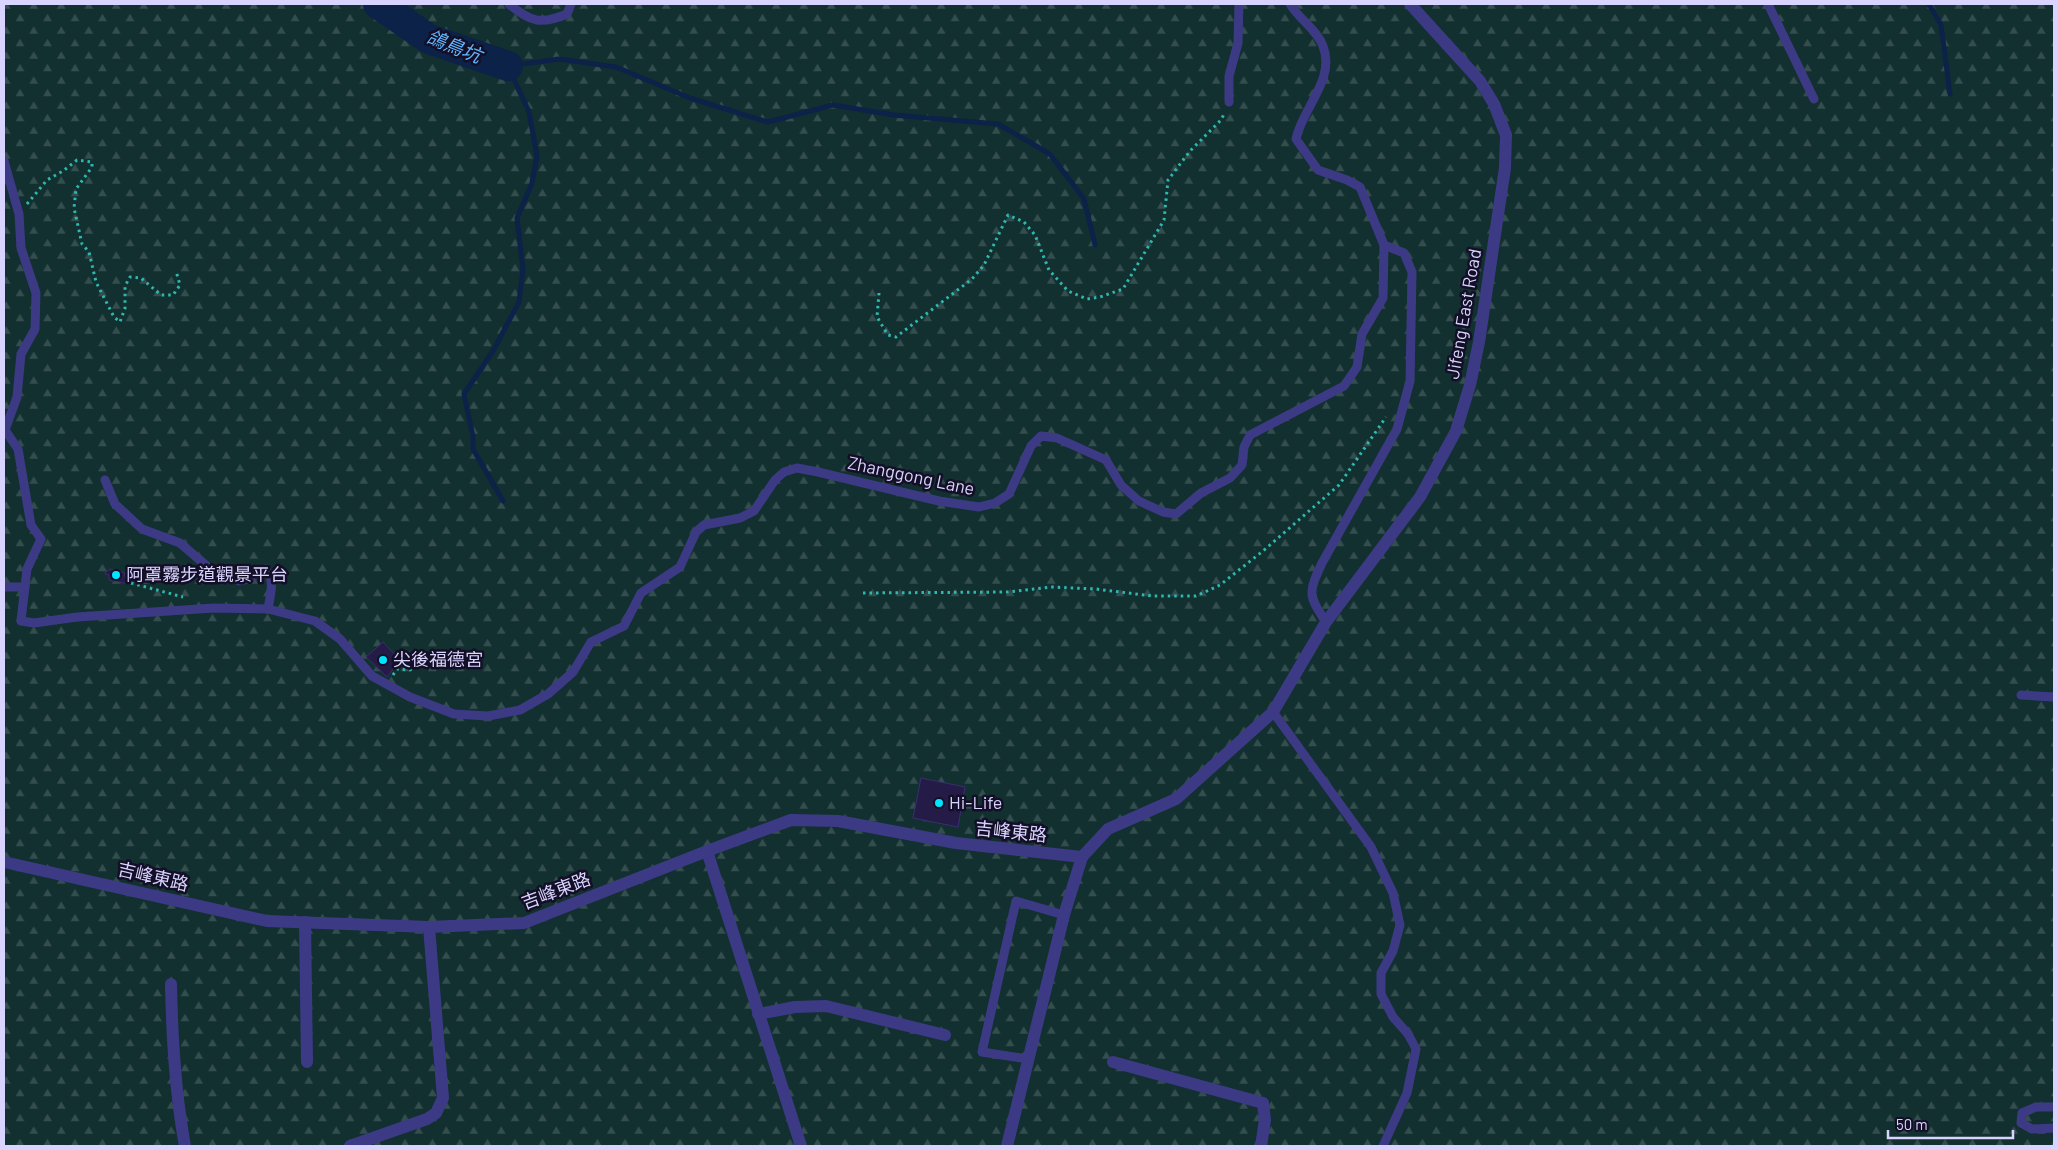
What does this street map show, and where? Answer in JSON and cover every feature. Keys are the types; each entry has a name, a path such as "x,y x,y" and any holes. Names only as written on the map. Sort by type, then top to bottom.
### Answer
{"street":[{"name":"Jifeng East Road","path":"1326,622 1420,497 1456,431 1470,385 1479,342 1505,168 1506,135 1494,104 1480,81 1410,4"},
{"path":"1007,1146 1064,915 1082,857 1108,829 1176,799 1273,712 1326,622"},
{"name":"吉峰東路","path":"4,862 267,921 429,928 524,923 707,850 791,820 838,821 956,844 1082,857"},
{"path":"707,850 801,1146"},
{"path":"305,922 306,1062"},
{"path":"350,1146 427,1119 436,1113 443,1098 429,928"},
{"path":"171,984 172,1052 178,1108 185,1146"},
{"path":"758,1014 795,1007 826,1006 945,1035"},
{"path":"1113,1062 1263,1103 1265,1120 1260,1146"}],"lane":[{"path":"509,4 522,15 535,21 551,21 567,14 571,4"},
{"path":"1229,102 1229,76 1238,43 1240,4"},
{"name":"Zhanggong Lane","path":"268,609 315,620 340,639 372,676 410,697 454,714 488,716 520,710 548,694 573,672 591,642 624,626 641,593 680,567 696,532 704,525 740,518 754,511 775,480 784,472 797,468 939,501 979,508 995,503 1009,494 1031,446 1041,436 1057,438 1106,460 1121,485 1140,501 1163,512 1176,514 1201,493 1230,478 1242,465 1244,447 1250,434 1344,386 1357,367 1362,334 1383,298 1384,245 1360,187 1347,180 1318,170 1296,139 1298,130 1321,84 1327,65 1323,45 1290,4"},
{"path":"1768,4 1814,99"},
{"path":"4,161 19,214 21,248 36,294 35,330 21,354 17,397 5,430 18,449 31,525 41,539 27,569 21,621 34,623 77,616 214,608 268,609 272,585 270,574 265,569 248,579 240,581 216,574 180,543 142,529 115,504 105,480"},
{"path":"1326,622 1313,602 1311,586 1396,429 1410,381 1412,272 1404,253 1384,245"},
{"path":"4,587 25,587"},
{"path":"2021,695 2054,697"},
{"path":"1273,712 1371,847 1393,893 1400,925 1393,951 1381,973 1381,994 1393,1017 1408,1034 1416,1049 1407,1093 1383,1146"},
{"path":"1028,1059 982,1052 1016,901 1064,915"},
{"path":"2054,1107 2036,1107 2022,1113 2021,1123 2032,1129 2054,1128"}],"path":[{"path":"879,293 877,317 888,335 896,337 972,279 984,265 1008,215 1024,222 1035,235 1049,270 1068,290 1087,298 1100,297 1123,290 1164,220 1168,180 1190,152 1221,120 1229,102"},
{"path":"19,214 47,180 64,171 77,160 92,162 92,167 76,189 74,208 82,244 89,252 96,282 114,317 120,322 125,308 125,286 130,277 142,278 161,295 172,295 180,285 176,271"},
{"path":"863,593 1008,592 1051,586 1152,596 1196,596 1220,585 1340,486 1389,413"},
{"path":"131,583 186,598"},
{"path":"396,680 391,678 398,669 410,670 418,666"}],"green space":[{"path":"4,4 2054,4 2054,1146 4,1146"}],"building":[{"path":"110,569 125,573 124,576 131,578 129,584 109,580 109,575 105,574"},
{"path":"383,642 400,660 387,677 366,657"},
{"name":"Hi-Life","path":"921,778 965,787 958,827 913,818"}],"waterway":[{"name":"鴿鳥坑","path":"378,4 429,39 508,66"},
{"path":"1929,4 1941,25 1950,94"},
{"path":"503,501 473,449 473,437 464,394 493,351 519,302 523,269 517,218 532,183 537,156 529,112 508,66 559,59 616,67 690,98 768,122 833,105 894,115 998,124 1050,154 1084,199 1095,245"}],"place":[{"name":"阿罩霧步道觀景平台","path":"116,575"},
{"name":"尖後福德宮","path":"383,660"},
{"name":"Hi-Life","path":"939,803"}]}
